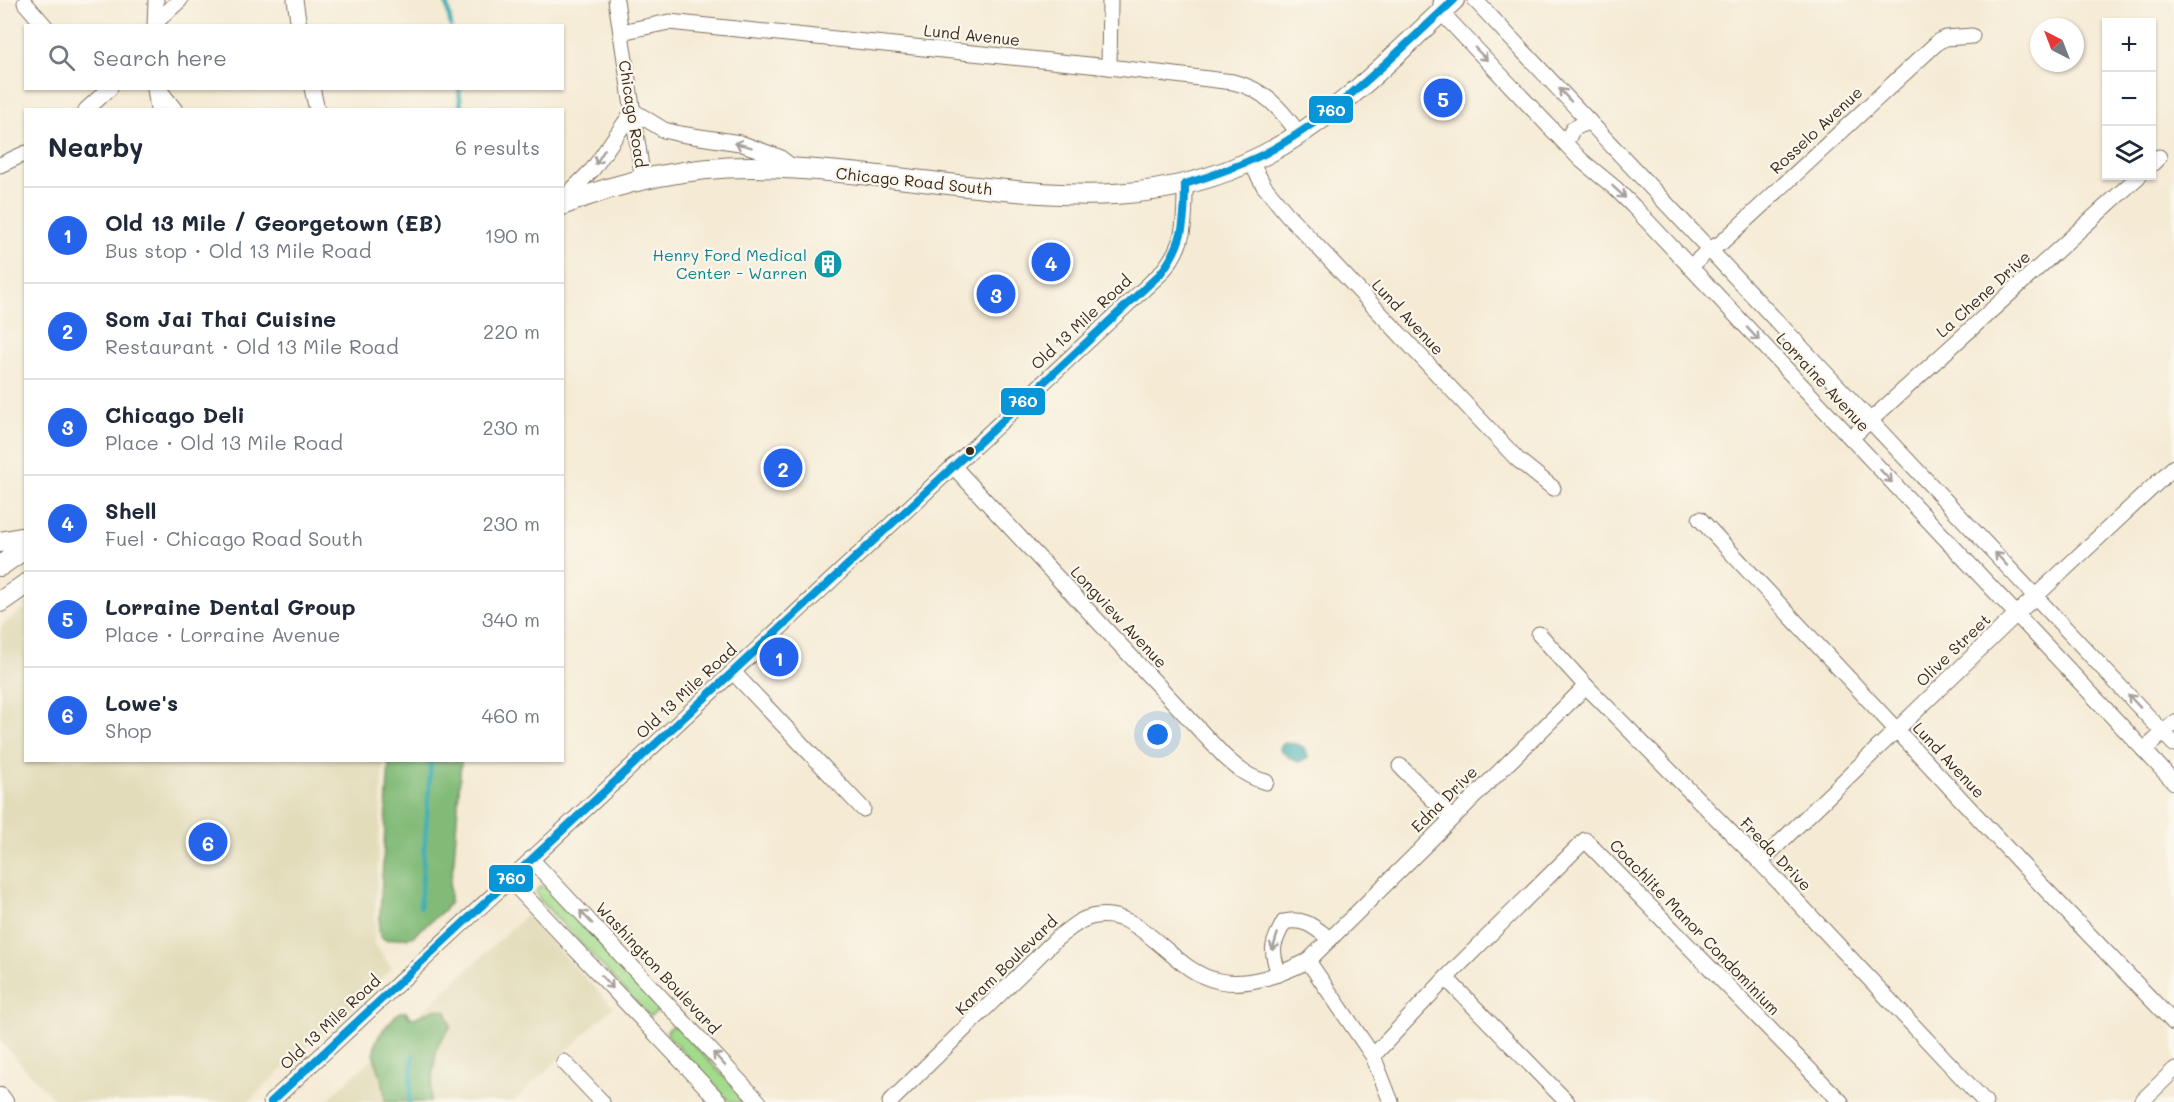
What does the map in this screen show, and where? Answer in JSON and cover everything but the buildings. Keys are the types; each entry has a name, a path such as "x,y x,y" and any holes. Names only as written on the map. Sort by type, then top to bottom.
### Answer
{"main road":[{"name":"Chicago Road South","path":"643,180 721,168 795,170 1072,196 1120,195 1185,184 1202,180 1250,160 1299,134 1361,86 1445,4"},
{"name":"Chicago Road","path":"564,204 643,180"},
{"path":"7,557 24,539"},
{"path":"7,557 24,549"},
{"path":"0,602 24,585"},
{"path":"0,1098 3,1102"}],"street":[{"path":"156,0 156,24"},
{"path":"156,24 180,0"},
{"path":"295,0 299,24"},
{"name":"Chicago Road","path":"616,0 643,180"},
{"path":"1109,67 1110,0"},
{"name":"Lorraine Avenue","path":"1475,0 2036,596 2168,727 2174,744"},
{"path":"25,3 43,24"},
{"name":"Lorraine Avenue","path":"1445,4 1565,143 1591,169 1623,195 2174,782"},
{"name":"Lund Avenue","path":"621,32 669,22 1109,67 1246,85 1270,99 1283,111 1299,134"},
{"name":"Rosselo Avenue","path":"1690,267 1710,249 1721,243 1939,41 1946,38 1972,36"},
{"path":"88,108 106,90"},
{"path":"157,90 158,108"},
{"path":"159,90 173,108"},
{"path":"312,90 317,108"},
{"path":"564,198 593,169 633,111 664,129 680,134 740,143 779,157 795,170"},
{"path":"1565,143 1573,129 1589,121"},
{"path":"0,165 24,154"},
{"name":"Lund Avenue","path":"1250,160 1264,186 1286,213 1517,459 1553,488"},
{"name":"La Chene Drive","path":"1851,438 2135,180"},
{"name":"Old 13 Mile Road","path":"271,1102 1154,280 1170,262 1184,232 1185,184"},
{"name":"Longview Avenue","path":"953,466 1224,756 1242,772 1254,779 1266,782"},
{"name":"Olive Street","path":"1760,862 2016,615 2174,467"},
{"name":"Lund Avenue","path":"1700,519 2174,1023"},
{"name":"Freda Drive","path":"1539,634 1586,686 1760,862 1985,1102"},
{"path":"732,672 863,809"},
{"name":"Edna Drive","path":"1308,961 1586,686"},
{"path":"2144,750 2168,727"},
{"path":"1400,766 1451,818"},
{"name":"Coachlite Manor Condominium","path":"1373,1056 1446,978 1584,840 1841,1102"},
{"name":"Washington Boulevard","path":"531,859 759,1102"},
{"path":"509,879 720,1102"},
{"name":"Karam Boulevard","path":"890,1102 1056,939 1074,925 1090,917 1112,916 1137,925 1190,970 1218,981 1234,982 1279,974 1308,961"},
{"path":"1279,974 1272,953 1276,936 1284,921 1296,919 1311,925 1330,939"},
{"path":"1308,961 1373,1056 1391,1102"},
{"path":"1446,978 1567,1102"},
{"path":"564,1062 602,1102"},
{"path":"2141,1102 2174,1070"}],"shaded area":[{"path":"24,609 24,762 383,762 374,944 392,968 248,1102 56,1102 0,1041 0,627"},
{"path":"526,915 613,1007 513,1102 325,1102"}],"green space":[{"path":"389,762 461,762 450,902 412,937 386,940 381,937 379,931"},
{"path":"541,886 548,888 657,1005 658,1011 650,1016 647,1014 540,900 536,891"},
{"path":"435,1009 446,1011 451,1026 436,1050 430,1102 385,1102 384,1089 375,1060 375,1043 399,1013 406,1012 414,1018"},
{"path":"672,1026 678,1028 748,1102 730,1102 668,1036 667,1031"}],"water":[{"path":"1285,743 1303,747 1308,758 1298,762 1292,759 1280,750"}],"waterway":[{"path":"446,0 451,24"},
{"path":"459,90 461,108"},
{"path":"420,907 431,762"},
{"path":"409,1102 413,1055"}],"transit line":[{"name":"760","path":"1185,184 1262,155 1289,140 1363,84 1454,0"},
{"name":"760","path":"271,1102 1160,274 1174,252 1182,232 1185,184"}],"place":[{"name":"Lorraine Dental Group","path":"1443,98"},
{"name":"Shell","path":"1051,262"},
{"name":"Henry Ford Medical Center - Warren","path":"828,264"},
{"name":"Chicago Deli","path":"996,294"},
{"name":"Som Jai Thai Cuisine","path":"783,468"},
{"name":"Old 13 Mile / Georgetown (EB)","path":"779,657"},
{"name":"Lowe's","path":"208,842"}]}
